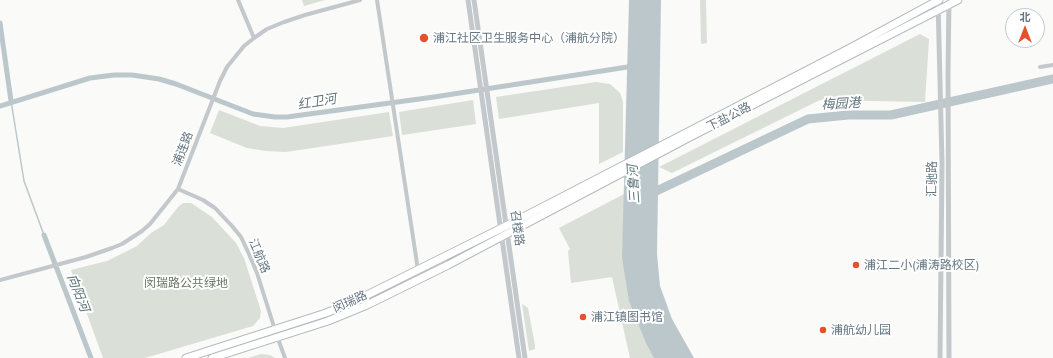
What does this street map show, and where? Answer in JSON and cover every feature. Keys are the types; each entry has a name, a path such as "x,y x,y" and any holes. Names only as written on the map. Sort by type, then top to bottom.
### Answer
{"main road":[{"name":"下盐公路","path":"503,228 843,52 939,0"},
{"name":"下盐公路","path":"504,236 938,10 950,2 958,0"},
{"name":"闵瑞路","path":"186,358 326,313 353,302 503,228"},
{"name":"闵瑞路","path":"212,358 328,321 367,305 504,236"}],"street":[{"path":"238,0 254,38"},
{"name":"浦连路","path":"0,280 68,262 112,248 131,238 150,224 178,189 218,87 227,67 235,57 254,38 267,29 305,15 360,0"},
{"path":"377,0 418,270"},
{"path":"468,0 481,76"},
{"path":"474,0 481,76"},
{"name":"汇驰路","path":"939,0 942,164 940,358"},
{"name":"汇驰路","path":"949,358 948,96 950,2"},
{"path":"1040,67 1053,65"},
{"name":"召楼路","path":"481,76 503,228 519,358"},
{"name":"江航路","path":"178,189 203,200 215,208 241,237 257,273 284,358"},
{"name":"召楼路","path":"504,236 525,358"}],"green space":[{"path":"302,0 325,0 304,6"},
{"path":"700,0 706,0 707,43 701,44"},
{"path":"920,34 929,39 925,102 820,100 672,173 659,167"},
{"path":"596,82 610,84 620,93 623,102 623,152 599,164 599,103 499,119 496,97"},
{"path":"473,100 476,124 402,135 399,112"},
{"path":"219,110 260,126 283,128 389,112 393,136 286,152 266,151 247,148 210,133"},
{"path":"624,194 675,358 630,358 612,277 571,283 568,251 570,249 559,228"},
{"name":"闵瑞路公共绿地","path":"183,203 191,203 212,217 236,243 244,258 261,311 260,318 253,326 145,358 103,358 71,270 107,261 137,246 151,233 164,225"},
{"path":"522,304 528,308 535,345 535,349 529,351"},
{"path":"261,354 270,355 275,358 248,358"}],"water":[{"name":"三鲁河","path":"629,0 661,0 657,254 660,286 672,319 694,358 654,358 646,343 629,301 622,258"}],"waterway":[{"name":"向阳河","path":"0,23 11,101"},
{"name":"红卫河","path":"0,106 90,78 114,75 132,75 159,79 176,84 253,114 287,117 434,97 634,66"},
{"name":"梅园港","path":"648,195 808,119 848,115 891,115 1053,79"},
{"path":"11,101 24,181 44,235"},
{"name":"向阳河","path":"44,235 91,358"}],"place":[{"name":"浦江社区卫生服务中心（浦航分院）","path":"424,38"},
{"name":"浦江二小(浦涛路校区)","path":"856,265"},
{"name":"浦江镇图书馆","path":"583,317"},
{"name":"浦航幼儿园","path":"823,330"}]}
